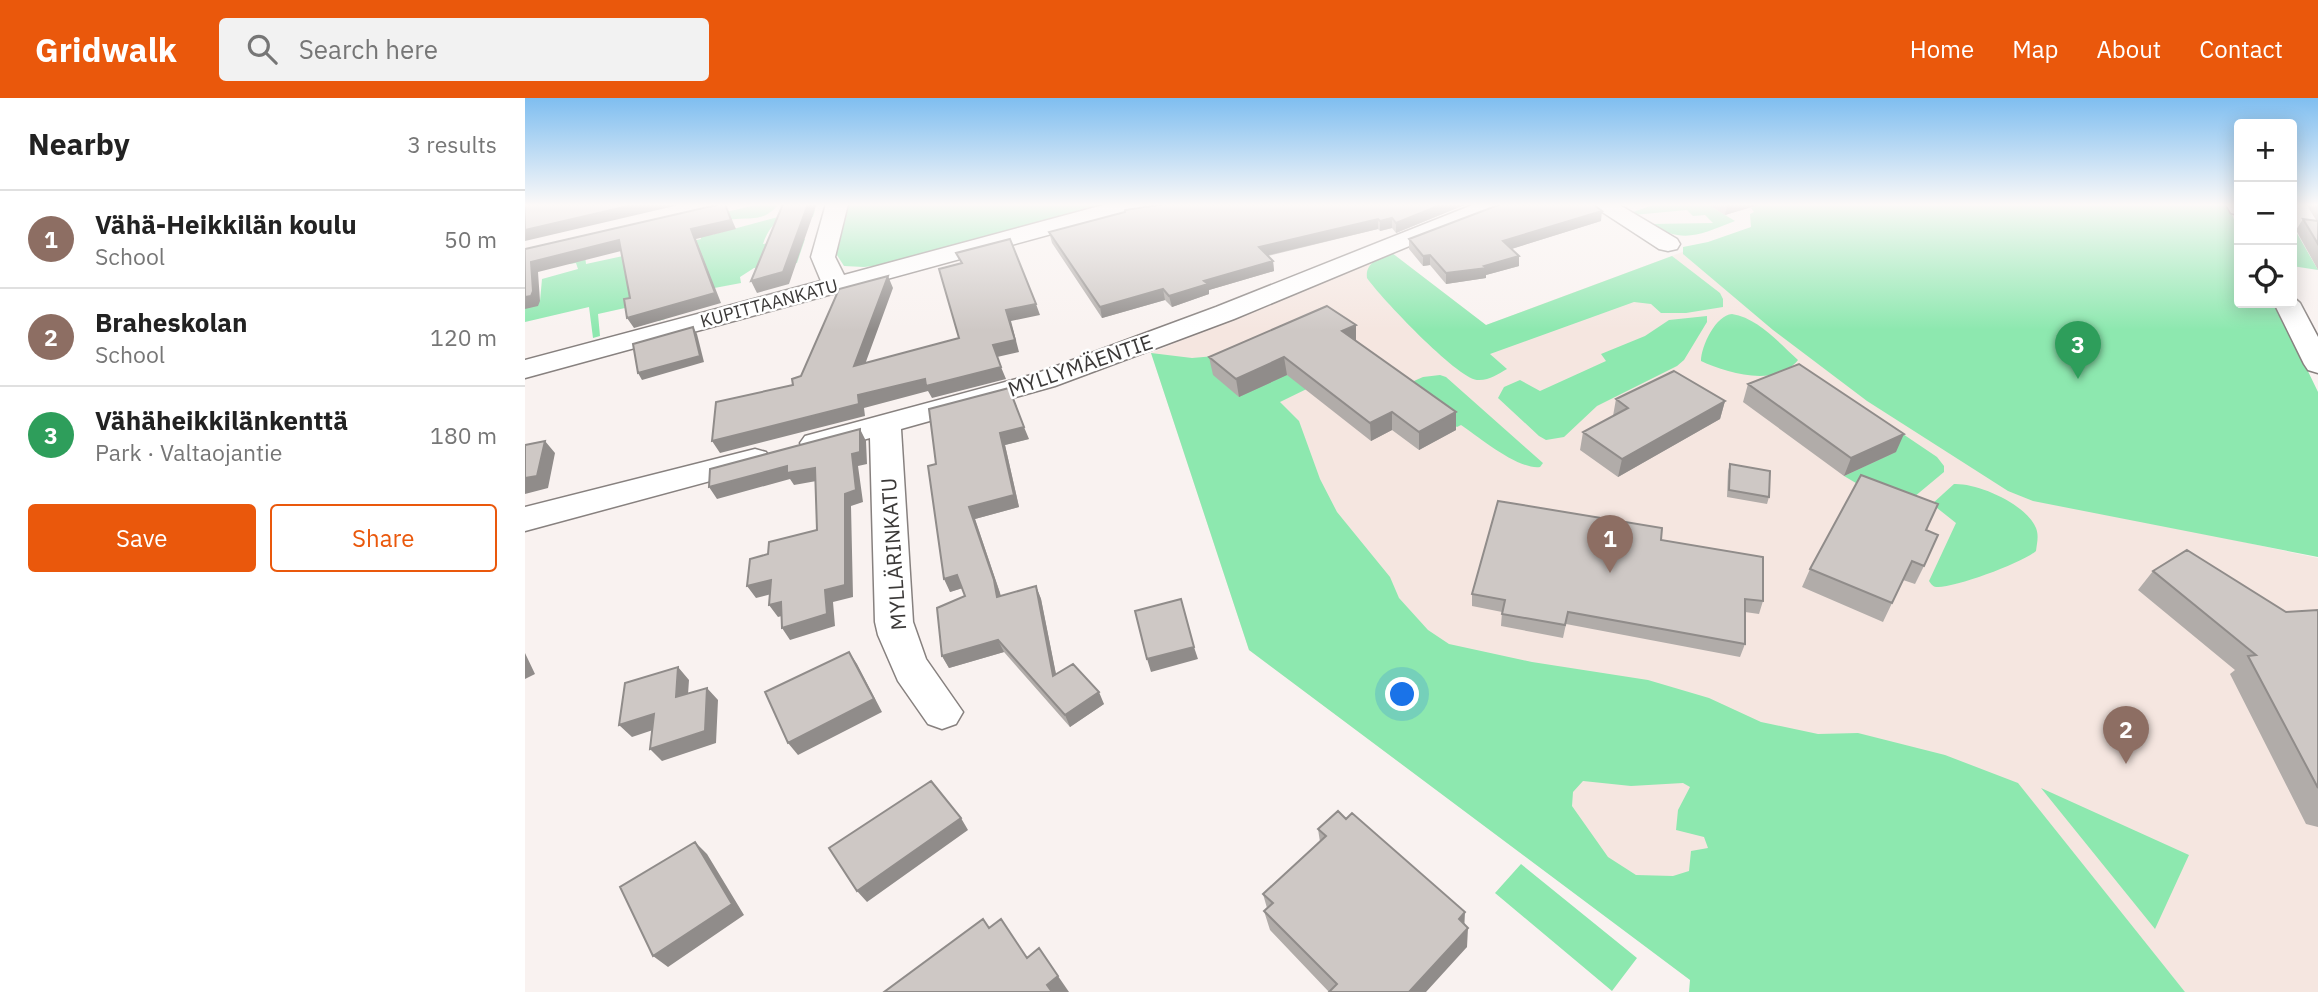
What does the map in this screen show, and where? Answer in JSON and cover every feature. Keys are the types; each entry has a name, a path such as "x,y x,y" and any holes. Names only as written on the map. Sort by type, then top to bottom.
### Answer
{"street":[{"path":"826,246 823,257 836,285"},
{"name":"KUPITTAANKATU","path":"525,369 981,246"},
{"name":"MYLLYMÄENTIE","path":"525,519 885,425 1045,380 1224,313 1389,246"},
{"path":"2290,308 2318,364"},
{"name":"MYLLÄRINKATU","path":"885,425 894,622 909,669 942,712"}],"shaded area":[{"path":"1685,251 1811,358 2024,495 2318,558 2318,992 2185,992 2167,970 2100,992 1707,992 1249,650 1151,353 1392,253 1486,325"}],"green space":[{"path":"584,246 586,264 671,246 803,246 797,263 754,268 740,277 741,283 661,298 665,319 658,321 652,296 624,303 625,308 598,314 600,336 593,338 589,307 525,322 525,305 540,301 542,279 578,269 576,263 569,264 568,249"},
{"path":"837,246 963,246 900,263 864,267 844,266 835,252"},
{"path":"1689,246 2234,246 2234,308 2277,308 2318,392 2318,557 2033,501 2008,491 1867,401 1773,330 1683,254 1683,247"},
{"path":"2297,246 2304,246 2318,270 2297,267"},
{"path":"1392,253 1486,325 1672,256 1720,293 1723,307 1686,313 1661,313 1651,304 1634,302 1490,354 1507,369 1489,378 1477,380 1467,376 1437,352 1367,278 1371,264"},
{"path":"1732,314 1751,320 1798,360 1789,369 1764,376 1724,370 1701,361 1704,347 1715,325"},
{"path":"1707,316 1707,322 1684,360 1677,366 1597,406 1564,437 1546,440 1539,436 1498,398 1504,387 1520,380 1540,391 1606,361 1601,354 1645,336 1669,320"},
{"path":"1354,344 1362,362 1280,402 1299,421 1320,479 1337,512 1390,577 1399,598 1428,630 1449,644 1532,662 1648,680 1709,698 1761,722 1818,734 1858,733 1945,755 2018,783 2185,992 1689,992 1690,980 1249,650 1151,353 1192,358","holes":["1583,781 1631,786 1683,783 1690,787 1678,810 1676,830 1704,837 1708,848 1691,851 1689,871 1673,876 1636,875 1608,857 1572,806 1573,792"]},
{"path":"1811,372 1937,457 1944,466 1944,472 1914,497 1861,486 1844,476 1895,452 1793,382"},
{"path":"1423,377 1446,377 1543,463 1540,467 1531,467 1510,458 1461,425 1457,427 1407,392 1407,384"},
{"path":"1954,484 1988,491 2022,511 2036,528 2036,551 2004,568 1974,579 1947,586 1933,586 1929,581 1956,523 1932,504"},
{"path":"2041,788 2189,855 2155,929"},
{"path":"1521,864 1637,958 1612,991 1495,893"}],"building":[{"path":"539,246 596,246 531,262 533,291 531,296 525,297 525,249"},
{"path":"620,246 697,246 715,293 627,318 624,299 630,298"},
{"path":"766,246 793,246 783,272 751,281"},
{"path":"984,246 1013,246 1036,304 1006,310 1015,340 993,345 1001,367 926,386 925,379 858,395 859,404 712,441 716,402 793,385 792,379 801,376 839,289 888,276 854,366 959,338 939,269 962,263 956,253"},
{"path":"1058,246 1264,246 1259,247 1273,261 1204,281 1208,284 1169,296 1163,289 1100,307"},
{"path":"1415,246 1508,246 1519,256 1484,266 1487,268 1446,273 1430,255 1423,256"},
{"path":"1327,306 1356,325 1342,331 1456,412 1419,432 1392,412 1370,423 1284,357 1236,379 1209,357"},
{"path":"693,327 700,356 638,373 633,344"},
{"path":"1799,364 1904,434 1851,458 1748,384"},
{"path":"1674,371 1725,401 1622,459 1583,432 1628,408 1616,399"},
{"path":"1009,388 1024,427 1000,433 1014,495 969,507 994,580 997,597 1036,586 1053,676 1073,664 1099,692 1065,715 998,640 942,656 937,608 965,596 957,575 944,579 928,466 936,464 929,409"},
{"path":"860,429 860,452 852,454 856,490 845,494 845,585 825,590 827,614 782,628 781,602 769,605 771,580 747,586 750,559 768,554 769,542 817,530 815,468 787,473 787,466 709,487 710,469"},
{"path":"545,441 537,476 525,478 525,445"},
{"path":"1730,464 1770,471 1769,497 1729,490"},
{"path":"1861,475 1938,504 1926,530 1938,535 1924,566 1912,561 1892,603 1810,569"},
{"path":"1498,501 1662,528 1661,540 1763,557 1763,601 1745,599 1745,644 1568,612 1565,625 1502,614 1505,600 1472,594"},
{"path":"2187,550 2286,612 2318,610 2318,788 2248,656 2256,655 2153,571"},
{"path":"1181,599 1194,647 1147,659 1135,611"},
{"path":"849,652 874,699 788,743 765,692"},
{"path":"678,667 676,697 707,688 705,731 650,749 654,714 619,725 625,683"},
{"path":"931,781 961,818 857,891 829,848"},
{"path":"1338,811 1346,819 1352,813 1465,912 1459,919 1468,928 1409,992 1329,992 1337,984 1264,911 1273,903 1263,894 1326,836 1318,829"},
{"path":"695,842 732,904 653,956 620,887"},
{"path":"983,919 989,928 1001,919 1027,958 1039,948 1058,976 1047,985 1052,992 884,992"}],"place":[{"name":"Vähäheikkilänkenttä","path":"2078,379"},
{"name":"Vähä-Heikkilän koulu","path":"1610,573"},
{"name":"Braheskolan","path":"2126,764"}]}
